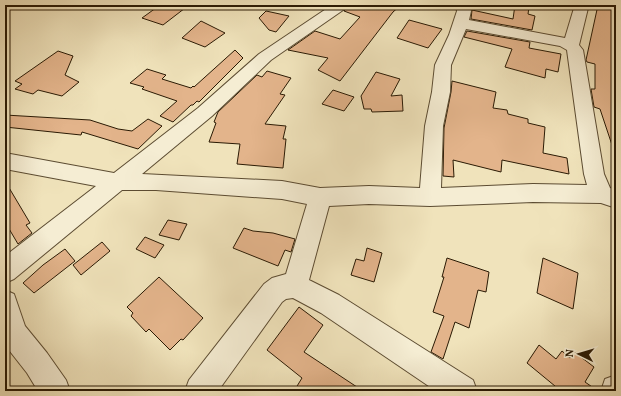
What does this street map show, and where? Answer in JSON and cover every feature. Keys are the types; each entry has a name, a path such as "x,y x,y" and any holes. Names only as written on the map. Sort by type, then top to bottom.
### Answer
{"street":[{"path":"5,271 119,182 205,112 265,57 341,5"},
{"path":"571,45 581,8 580,5"},
{"path":"430,197 434,126 441,92 443,66 457,34 461,14 571,45 575,50 594,174 608,197"},
{"path":"5,161 119,182 156,182 282,190 320,197 369,195 430,197 533,193 608,197"},
{"path":"295,286 320,197"},
{"path":"200,391 273,293 281,287 295,286 330,304 462,391"},
{"path":"5,303 13,333 55,391"}],"building":[{"path":"160,5 189,5 163,25 142,18"},
{"path":"349,5 401,5 393,12 340,81 318,70 328,58 288,50 315,31 340,39 360,17 344,11"},
{"path":"515,5 529,7 528,14 535,16 532,30 471,19 472,10 513,19"},
{"path":"598,5 616,10 616,148 613,148 600,109 594,107 591,89 595,89 595,64 587,62 586,60"},
{"path":"266,11 289,16 276,32 269,30 259,18"},
{"path":"409,20 442,29 428,48 397,38"},
{"path":"201,21 225,33 205,47 182,38"},
{"path":"467,31 530,42 529,48 561,54 558,72 546,69 545,78 505,67 512,49 464,37"},
{"path":"235,50 243,58 199,102 197,101 191,105 173,122 160,116 177,101 142,89 144,87 130,83 147,69 166,75 162,79 191,88 193,86 194,87"},
{"path":"58,51 73,56 65,75 79,82 62,96 38,90 33,94 15,89 22,84 15,81"},
{"path":"267,71 291,78 280,94 285,95 265,124 286,126 283,139 286,139 283,168 237,164 240,144 209,142 216,123 214,122 218,112 257,75 262,77"},
{"path":"376,72 400,79 391,96 402,95 403,111 372,112 371,109 364,109 361,96"},
{"path":"452,81 496,92 493,108 507,110 508,114 528,119 528,123 545,127 543,153 567,158 569,174 502,160 501,172 453,160 454,177 443,176 444,128"},
{"path":"333,90 354,97 344,111 322,104"},
{"path":"5,115 90,120 118,129 132,131 148,119 162,126 138,149 82,132 81,135 5,127"},
{"path":"5,181 30,223 26,225 32,233 18,244 5,222"},
{"path":"168,220 187,224 179,240 159,235"},
{"path":"244,228 253,231 273,233 295,239 291,252 285,250 278,266 233,248"},
{"path":"145,237 164,245 155,258 136,249"},
{"path":"102,242 110,251 81,275 73,265"},
{"path":"367,248 382,253 374,282 351,275 356,259 364,261"},
{"path":"65,249 75,261 34,293 23,283 43,265"},
{"path":"447,258 489,272 486,292 478,290 469,328 455,322 443,359 431,352 444,316 433,312 444,277 442,277"},
{"path":"543,258 578,273 573,309 537,293"},
{"path":"159,277 203,318 183,340 181,339 170,350 149,329 146,332 131,316 133,313 127,307"},
{"path":"299,307 323,325 304,352 363,391 294,391 302,378 267,350"},
{"path":"539,345 556,359 562,351 570,358 573,351 594,367 585,382 598,391 561,391 527,363"}]}
